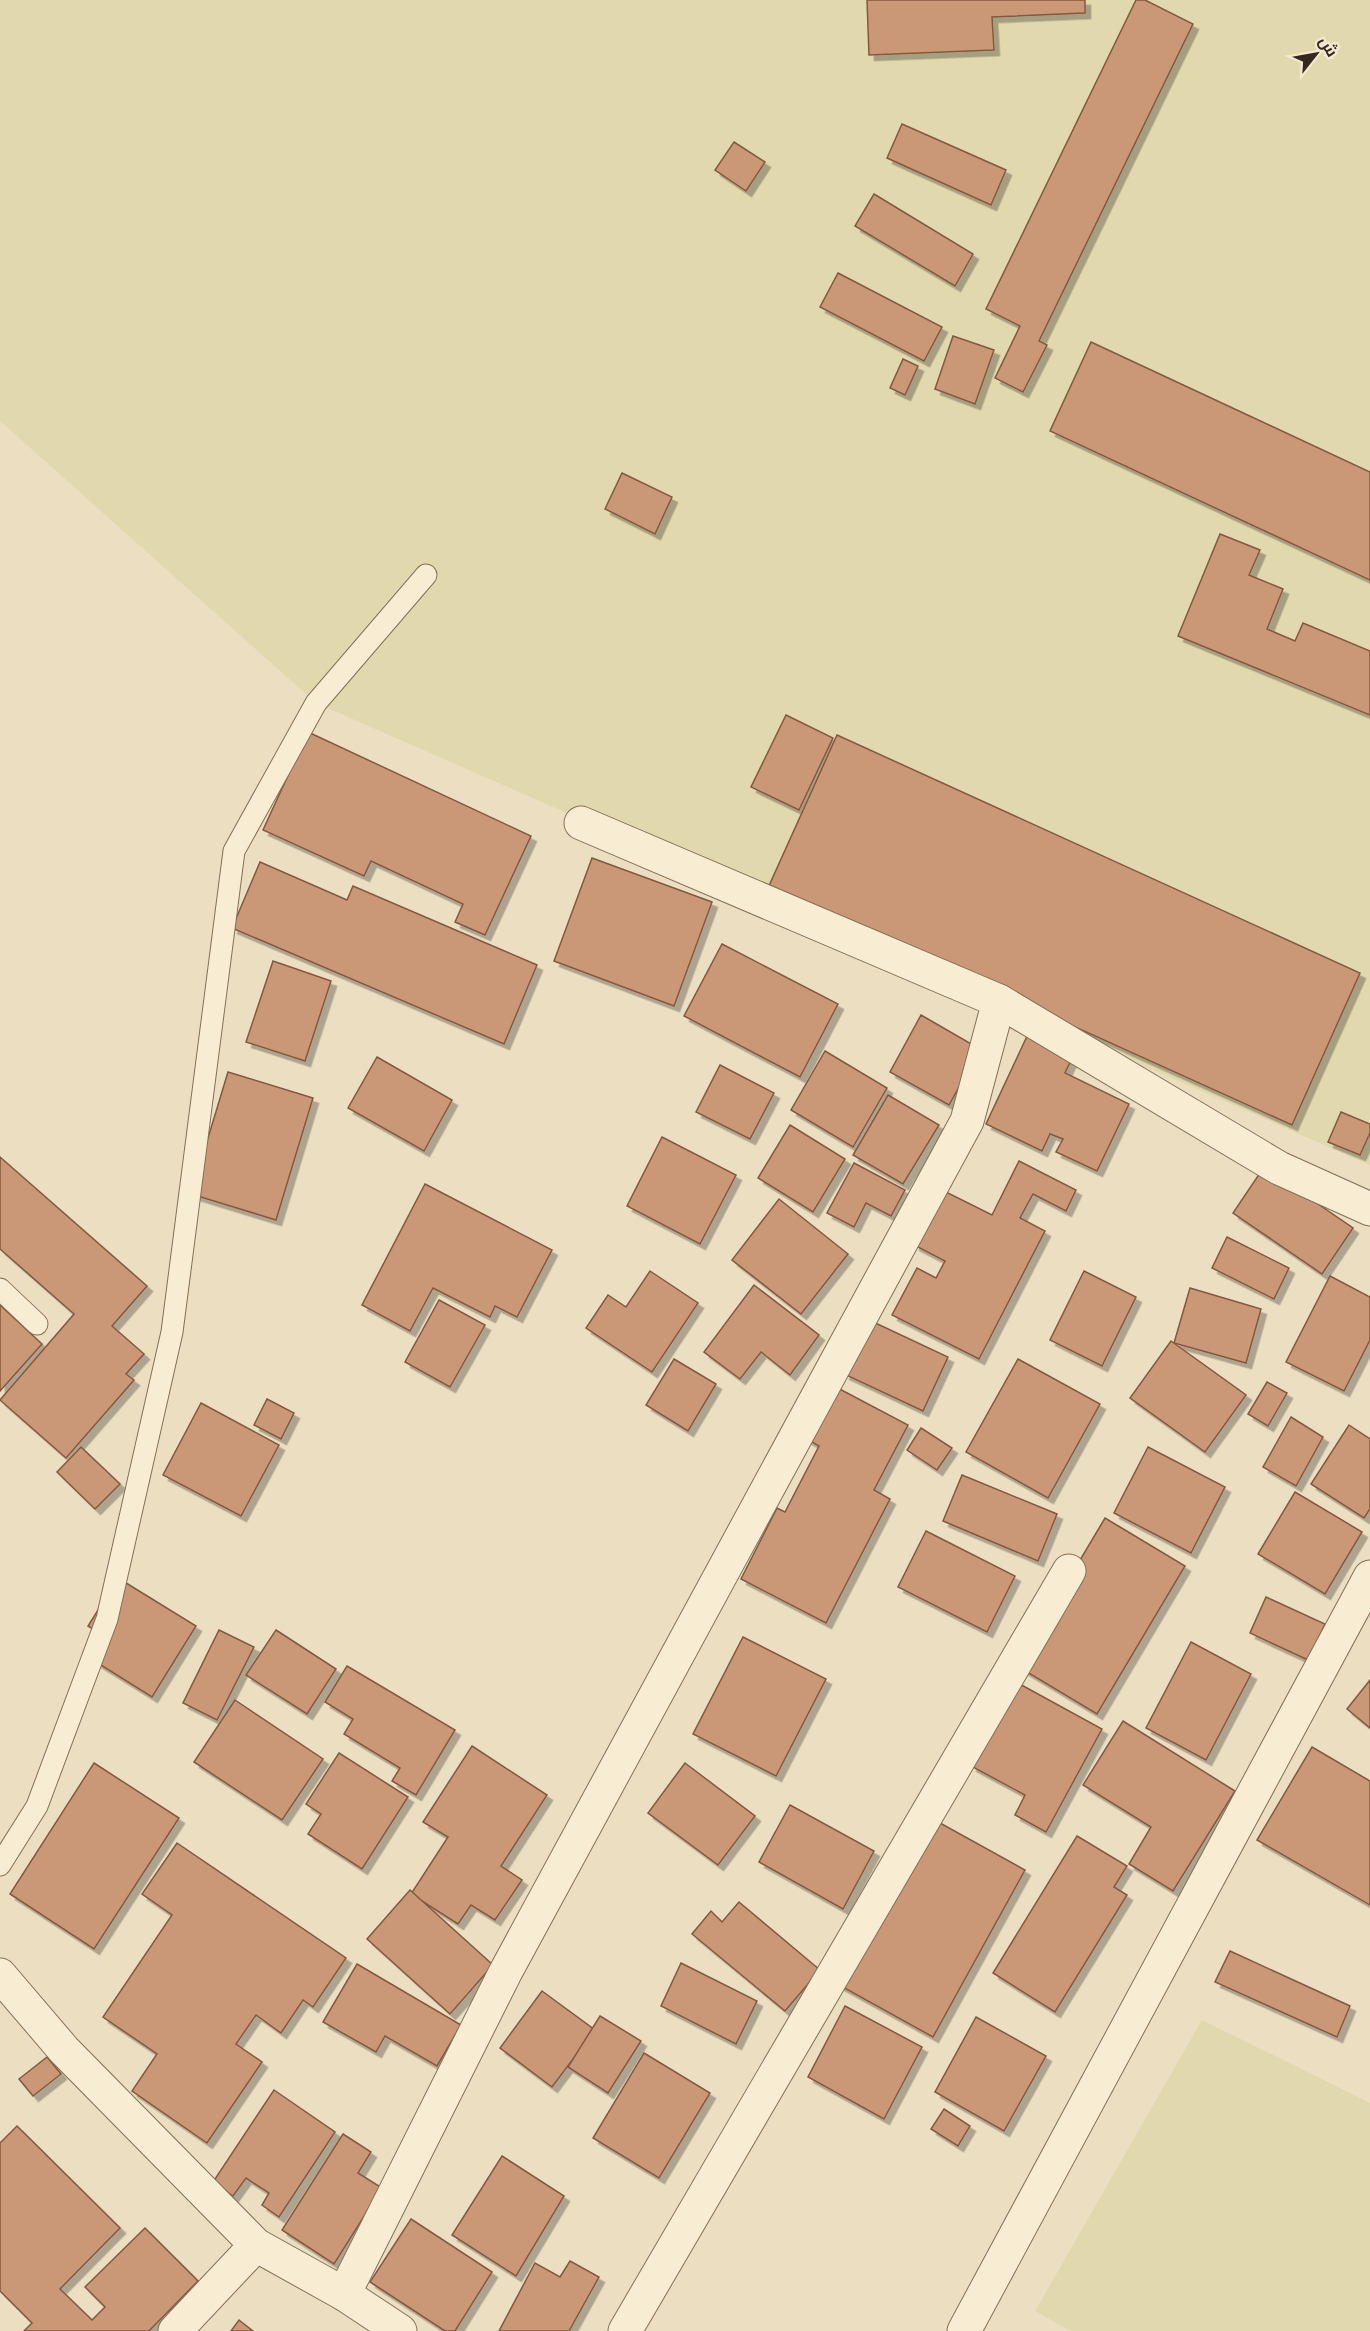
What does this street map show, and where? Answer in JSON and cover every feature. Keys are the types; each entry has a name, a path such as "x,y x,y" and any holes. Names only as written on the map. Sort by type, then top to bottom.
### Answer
{"street":[{"path":"581,823 999,1001 1279,1168 1370,1209"},
{"path":"344,2294 505,1974 967,1121 999,1001"},
{"path":"625,2331 1069,1571"},
{"path":"964,2331 1370,1577"},
{"path":"0,1975 64,2050 256,2245 344,2294 400,2331"},
{"path":"175,2331 256,2245"}],"lane":[{"path":"0,1865 37,1806 107,1619 172,1332 234,850 316,703 426,575"},
{"path":"0,1289 37,1324"}],"shaded area":[{"path":"0,0 1370,0 1370,1165 316,703 0,421"},
{"path":"1202,2020 1370,2103 1370,2331 1071,2331 1035,2311"}],"building":[{"path":"867,0 1085,0 1085,13 992,17 994,50 869,55"},
{"path":"1136,0 1145,0 1193,24 1039,341 1047,345 1023,392 995,378 1020,326 986,309"},
{"path":"902,124 1006,170 991,205 887,158"},
{"path":"734,142 765,162 746,191 715,170"},
{"path":"874,194 973,254 955,286 855,226"},
{"path":"838,273 942,327 924,361 820,307"},
{"path":"953,336 994,350 975,404 935,389"},
{"path":"1091,342 1370,472 1370,580 1050,431"},
{"path":"903,359 918,366 905,395 890,388"},
{"path":"622,473 672,497 655,534 605,509"},
{"path":"1220,534 1260,550 1249,575 1283,589 1267,629 1295,641 1303,623 1370,651 1370,715 1178,636"},
{"path":"786,715 833,738 799,810 751,787"},
{"path":"308,732 531,836 485,935 455,922 463,904 371,861 364,876 263,830"},
{"path":"837,735 1360,973 1292,1125 768,888"},
{"path":"592,858 712,902 674,1006 554,961"},
{"path":"260,862 347,900 353,886 537,965 504,1044 232,928"},
{"path":"722,944 838,1004 800,1077 684,1016"},
{"path":"273,961 331,981 305,1061 246,1042"},
{"path":"921,1015 980,1049 949,1105 890,1072"},
{"path":"1029,1032 1074,1054 1065,1073 1129,1104 1097,1171 1056,1152 1063,1139 1050,1134 1042,1151 986,1124"},
{"path":"825,1051 887,1088 853,1147 791,1110"},
{"path":"377,1057 452,1100 424,1151 348,1108"},
{"path":"720,1065 774,1093 750,1139 696,1112"},
{"path":"228,1072 313,1098 276,1220 191,1194"},
{"path":"888,1095 939,1125 903,1184 853,1155"},
{"path":"1341,1112 1370,1124 1370,1133 1360,1155 1328,1142"},
{"path":"790,1125 845,1159 813,1212 758,1178"},
{"path":"662,1137 736,1175 700,1244 627,1206"},
{"path":"0,1157 147,1286 112,1326 144,1354 126,1374 134,1380 66,1458 0,1400 74,1314 0,1249"},
{"path":"1019,1161 1076,1190 1066,1211 1033,1194 1020,1218 1045,1231 979,1359 892,1315 917,1268 936,1278 945,1261 914,1245 942,1190 992,1215"},
{"path":"854,1163 905,1190 891,1216 866,1203 854,1227 827,1213"},
{"path":"1264,1167 1353,1228 1322,1274 1233,1213"},
{"path":"425,1184 552,1250 517,1317 495,1306 490,1317 433,1288 410,1331 362,1305"},
{"path":"779,1199 848,1254 801,1314 732,1260"},
{"path":"1227,1237 1289,1268 1274,1299 1212,1268"},
{"path":"650,1271 698,1303 652,1372 586,1328 608,1295 626,1307"},
{"path":"1084,1271 1136,1297 1102,1366 1050,1340"},
{"path":"1330,1276 1370,1297 1370,1340 1344,1391 1286,1362"},
{"path":"754,1285 819,1335 790,1375 761,1352 740,1379 704,1352"},
{"path":"1190,1288 1261,1309 1246,1363 1174,1343"},
{"path":"439,1300 485,1325 450,1387 405,1362"},
{"path":"0,1305 42,1344 0,1391"},
{"path":"869,1320 948,1357 923,1411 844,1374"},
{"path":"1171,1341 1246,1395 1205,1452 1130,1398"},
{"path":"674,1359 716,1384 688,1431 646,1405"},
{"path":"1018,1359 1100,1404 1048,1498 966,1452"},
{"path":"1267,1382 1287,1393 1268,1426 1248,1414"},
{"path":"832,1385 908,1425 874,1490 890,1499 826,1623 741,1579 777,1508 785,1512 819,1446 805,1438"},
{"path":"267,1399 294,1413 281,1439 254,1425"},
{"path":"201,1403 279,1445 241,1516 163,1475"},
{"path":"1291,1417 1323,1437 1296,1486 1263,1467"},
{"path":"1349,1425 1370,1439 1370,1509 1364,1518 1311,1484"},
{"path":"921,1428 952,1448 937,1470 907,1450"},
{"path":"81,1447 120,1484 95,1509 57,1472"},
{"path":"1148,1447 1225,1487 1191,1553 1114,1513"},
{"path":"962,1475 1057,1514 1038,1561 943,1521"},
{"path":"1295,1492 1362,1532 1325,1594 1258,1554"},
{"path":"1105,1518 1185,1566 1097,1714 1017,1666"},
{"path":"926,1531 1015,1576 987,1632 898,1587"},
{"path":"118,1578 196,1626 152,1697 96,1662 110,1640 88,1626"},
{"path":"1266,1597 1325,1624 1308,1660 1250,1633"},
{"path":"219,1630 254,1647 217,1720 183,1703"},
{"path":"276,1630 336,1669 307,1714 246,1675"},
{"path":"743,1637 826,1679 776,1776 693,1734"},
{"path":"1191,1642 1251,1674 1206,1760 1146,1728"},
{"path":"347,1666 455,1730 416,1795 392,1781 400,1768 344,1734 353,1719 325,1702"},
{"path":"1370,1680 1370,1728 1347,1709"},
{"path":"1016,1682 1102,1729 1046,1832 1015,1815 1025,1795 971,1766"},
{"path":"235,1700 323,1759 282,1820 194,1762"},
{"path":"1123,1721 1235,1791 1173,1891 1129,1864 1151,1827 1083,1785"},
{"path":"472,1746 547,1795 501,1866 522,1880 495,1920 471,1905 458,1924 411,1894 448,1837 423,1822"},
{"path":"1312,1747 1370,1781 1370,1905 1257,1840"},
{"path":"339,1753 408,1797 362,1869 308,1834 321,1814 306,1804"},
{"path":"94,1763 179,1818 94,1949 10,1894"},
{"path":"685,1763 755,1816 718,1865 648,1813"},
{"path":"790,1805 874,1851 843,1909 759,1862"},
{"path":"931,1818 1025,1870 933,2037 839,1985"},
{"path":"1077,1836 1127,1866 1114,1887 1127,1895 1055,2012 993,1973"},
{"path":"177,1843 346,1958 313,2007 303,2000 281,2033 256,2015 236,2044 262,2062 207,2143 132,2091 157,2054 103,2017 172,1915 142,1894"},
{"path":"410,1890 493,1965 450,2014 367,1939"},
{"path":"739,1902 820,1970 785,2011 692,1934 711,1911 722,1922"},
{"path":"1230,1951 1350,2006 1337,2037 1215,1982"},
{"path":"681,1963 757,2001 736,2044 661,2006"},
{"path":"357,1964 461,2025 437,2066 385,2036 376,2052 323,2022"},
{"path":"542,1991 595,2030 552,2087 500,2048"},
{"path":"845,2006 922,2047 884,2119 808,2077"},
{"path":"600,2016 641,2041 608,2093 568,2067"},
{"path":"976,2017 1046,2056 1004,2131 935,2092"},
{"path":"644,2053 710,2093 659,2178 593,2138"},
{"path":"47,2057 61,2074 33,2096 19,2079"},
{"path":"274,2090 335,2132 279,2217 262,2205 269,2193 246,2178 233,2196 213,2182"},
{"path":"944,2109 970,2126 958,2146 931,2129"},
{"path":"17,2126 120,2228 60,2289 92,2320 105,2307 85,2287 145,2228 198,2281 149,2331 24,2331 32,2323 0,2291 0,2143"},
{"path":"343,2134 371,2152 358,2173 382,2188 334,2264 282,2230"},
{"path":"502,2156 564,2196 516,2276 452,2235"},
{"path":"411,2219 492,2272 455,2331 445,2331 370,2282"},
{"path":"570,2261 599,2277 569,2331 499,2331 535,2263 560,2277"},
{"path":"239,2320 253,2331 231,2331"}]}
